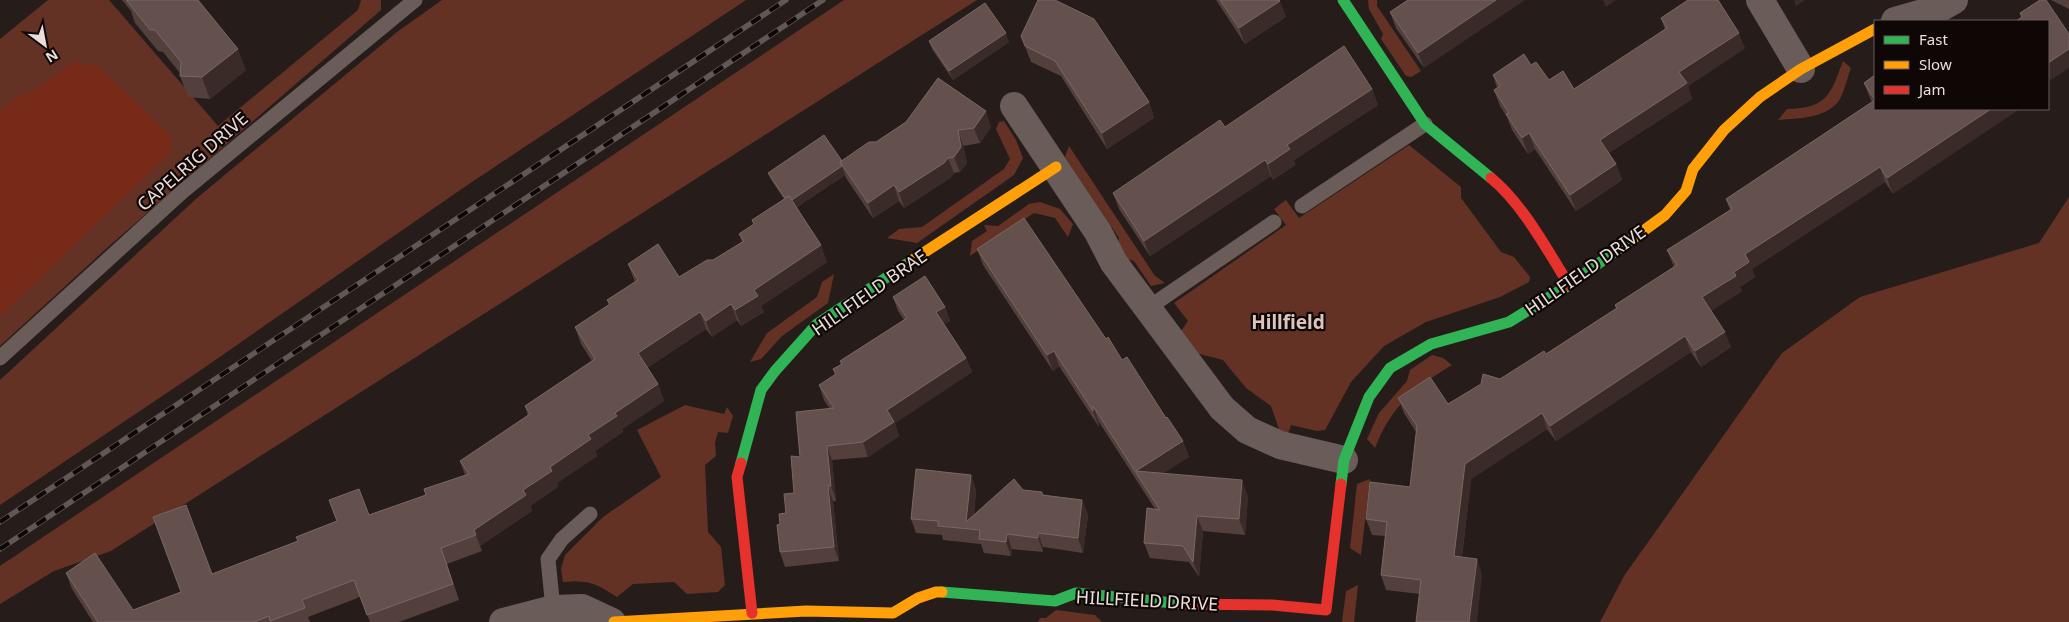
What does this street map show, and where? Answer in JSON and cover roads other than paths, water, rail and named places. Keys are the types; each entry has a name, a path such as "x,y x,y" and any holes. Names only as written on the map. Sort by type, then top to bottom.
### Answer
{"street":[{"path":"1343,0 1425,124 1502,186 1535,232 1569,285"},
{"path":"1760,0 1801,69"},
{"path":"1898,20 1940,8 1954,0"},
{"name":"HILLFIELD DRIVE","path":"502,622 553,609 582,608 613,622 806,611 892,613 918,598 936,592 1055,601 1076,593 1180,604 1272,605 1326,616 1344,460 1368,397 1390,368 1431,344 1509,322 1569,285 1665,215 1686,191 1693,169 1724,130 1760,96 1801,69 1874,29"},
{"path":"1014,106 1098,232 1114,263 1222,408 1247,430 1280,445 1344,460"},
{"name":"HILLFIELD BRAE","path":"752,613 737,477 761,390 775,371 817,324 888,275 1056,167"}],"lane":[{"name":"CAPELRIG DRIVE","path":"0,358 182,192 416,0"},
{"path":"1302,206 1425,124"},
{"path":"1148,308 1274,222"},
{"path":"553,609 548,559 562,539 590,514"}],"railway":[{"path":"0,522 786,0"},
{"path":"0,549 823,0"}],"district":[{"name":"Hillfield","path":"1288,322"}]}
